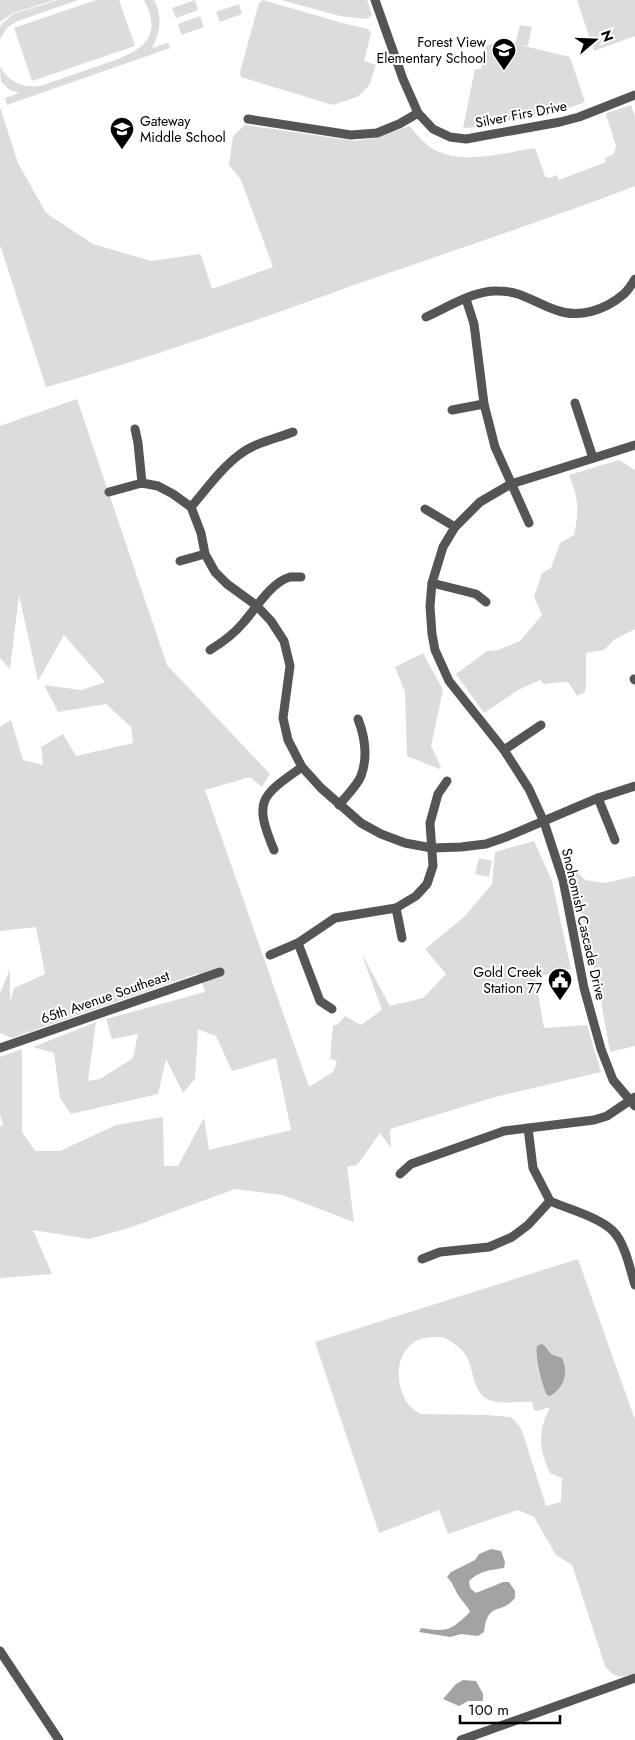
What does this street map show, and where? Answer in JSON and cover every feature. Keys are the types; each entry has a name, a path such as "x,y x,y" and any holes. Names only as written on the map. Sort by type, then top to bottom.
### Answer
{"street":[{"path":"248,119 352,135 378,133 418,113 403,79 375,0"},
{"name":"Silver Firs Drive","path":"418,113 434,129 450,137 466,139 560,122 635,96"},
{"path":"426,317 484,292 515,292 536,300 556,311 576,314 589,313 608,305 625,293 635,279"},
{"path":"466,299 474,324 484,404 495,447 529,523"},
{"path":"452,410 484,404"},
{"path":"575,404 593,458"},
{"path":"135,429 142,483"},
{"path":"191,507 239,454 259,444 293,432"},
{"name":"Snohomish Cascade Drive","path":"633,1102 614,1080 601,1049 584,988 563,880 544,822 529,789 504,750 460,696 441,665 432,634 430,606 432,583 443,547 455,527 480,502 511,484 635,445"},
{"path":"109,492 142,483 158,486 191,507 201,533 205,554 215,572 227,584 256,605 271,621 284,641 290,666 283,718 288,740 302,767 321,788 361,823 381,834 405,843 432,848 461,848 486,844 544,822 598,798 635,786"},
{"path":"425,509 455,527"},
{"path":"180,561 205,554"},
{"path":"210,650 227,639 244,623 256,605 273,588 289,578 301,578"},
{"path":"432,583 476,594 486,602"},
{"path":"339,805 360,778 365,758 364,734 358,718"},
{"path":"504,750 541,726"},
{"path":"274,850 264,826 262,807 268,794 277,785 302,767"},
{"path":"270,955 298,942 335,918 396,908 416,896 427,884 433,866 430,823 438,794 447,780"},
{"path":"598,798 615,840"},
{"path":"396,908 402,938"},
{"path":"298,942 320,1001 332,1009"},
{"name":"65th Avenue Southeast","path":"0,1048 220,972"},
{"path":"400,1174 411,1164 504,1131 594,1120 607,1116 633,1102"},
{"path":"528,1128 533,1168 550,1201 598,1221 614,1232 624,1248 635,1285"},
{"path":"422,1259 440,1252 489,1247 512,1237 528,1224 550,1201"},
{"path":"0,1651 59,1740"},
{"path":"461,1740 635,1678"}],"shaded area":[{"path":"0,0 54,0 13,13 0,22"},
{"path":"57,0 78,0 18,21 8,27 0,39 0,26 13,14"},
{"path":"96,0 119,0 135,46 32,81 14,28"},
{"path":"144,0 154,0 159,12 159,30 152,48 168,43 170,48 7,105 5,98 19,93 10,90 1,82 0,66 3,72 16,83 27,86 40,86 121,58 142,46 148,38 151,28 150,15"},
{"path":"195,0 198,10 176,18 172,8"},
{"path":"263,0 368,29 371,33 364,61 376,65 370,84 357,97 333,105 241,77 240,72 259,3"},
{"path":"281,0 367,0 372,15 367,19 340,16"},
{"path":"577,0 635,0 635,36 594,51"},
{"path":"239,4 242,14 220,22 216,12"},
{"path":"200,16 204,27 181,35 178,24"},
{"path":"520,25 532,27 528,46 520,45 570,57 585,102 572,107 478,127 463,128 475,69 481,69 486,46 494,43 514,48"},
{"path":"631,105 635,117 635,186 532,224 204,338 46,387 0,245 0,107 18,163 46,213 93,244 151,261 199,254 201,255 212,289 273,267 241,180 229,165 233,136 245,125 355,141 375,138 410,126 421,140 431,148 459,157 497,155 535,148 545,176 549,178 557,175 559,180 606,162 605,158 614,154 616,146 606,115"},
{"path":"77,399 167,665 270,774 262,787 250,777 205,790 309,1087 333,1072 337,1061 330,1059 333,1025 337,1025 345,1016 361,1025 382,1010 361,952 390,1006 423,998 446,974 425,949 464,917 492,884 495,852 534,841 552,881 571,969 535,977 544,1028 587,1025 601,1072 495,1097 390,1129 391,1148 380,1133 357,1165 347,1167 354,1222 283,1195 235,1189 129,1228 89,1239 33,1230 52,1274 0,1278 0,1126 3,1125 0,1114 0,1057 22,1049 22,1132 35,1151 60,1151 116,1125 163,1117 164,1166 178,1166 204,1118 209,1150 291,1130 276,1058 232,1071 216,1036 198,1029 195,1079 183,1093 166,1059 158,1094 71,1114 60,1098 54,1053 33,1047 96,1022 88,1081 100,1079 133,1058 138,1034 112,1039 106,1019 205,992 199,973 12,1038 0,1033 0,993 10,969 10,1002 14,988 45,974 36,927 0,931 0,727 11,720 23,760 43,765 41,747 63,734 76,756 133,743 131,727 106,704 58,712 44,685 81,690 105,682 64,635 38,681 19,595 10,669 0,658 0,426"},
{"path":"619,460 635,470 635,629 615,639 604,650 586,653 585,692 577,696 569,683 544,684 540,680 518,690 484,713 456,674 487,651 498,650 520,641 542,615 534,597 542,573 551,568 560,543 574,535 577,505 575,491 569,475"},
{"path":"423,653 443,690 431,746 441,767 439,769 407,756 405,692 395,667"},
{"path":"479,858 492,861 489,877 475,874"},
{"path":"569,863 585,880 605,883 635,876 635,1046 610,1052 600,995"},
{"path":"578,1259 635,1420 635,1673 618,1676 605,1666 572,1565 556,1555 534,1517 518,1510 448,1534 439,1510 379,1533 315,1342","holes":["443,1337 465,1353 477,1387 484,1397 499,1402 532,1402 534,1410 538,1411 550,1407 543,1424 541,1440 543,1456 550,1473 562,1478 561,1502 546,1506 522,1431 511,1417 420,1414 408,1404 400,1386 399,1366 402,1356 414,1342 424,1338"]},
{"path":"541,1344 551,1354 562,1358 565,1369 562,1384 550,1396 547,1395 545,1390 538,1364 537,1346"},
{"path":"491,1549 501,1551 505,1562 504,1568 489,1570 477,1575 469,1581 470,1588 476,1593 503,1582 509,1582 515,1591 515,1598 488,1616 484,1632 478,1636 461,1634 450,1637 419,1632 421,1628 448,1629 470,1612 447,1577 451,1572 475,1560 479,1554"},
{"path":"463,1680 476,1681 483,1694 483,1701 468,1701 459,1706 443,1699 456,1684"}],"place":[{"name":"Forest View Elementary School","path":"504,71"},
{"name":"Gateway Middle School","path":"122,150"},
{"name":"Gold Creek Station 77","path":"560,1001"}]}
